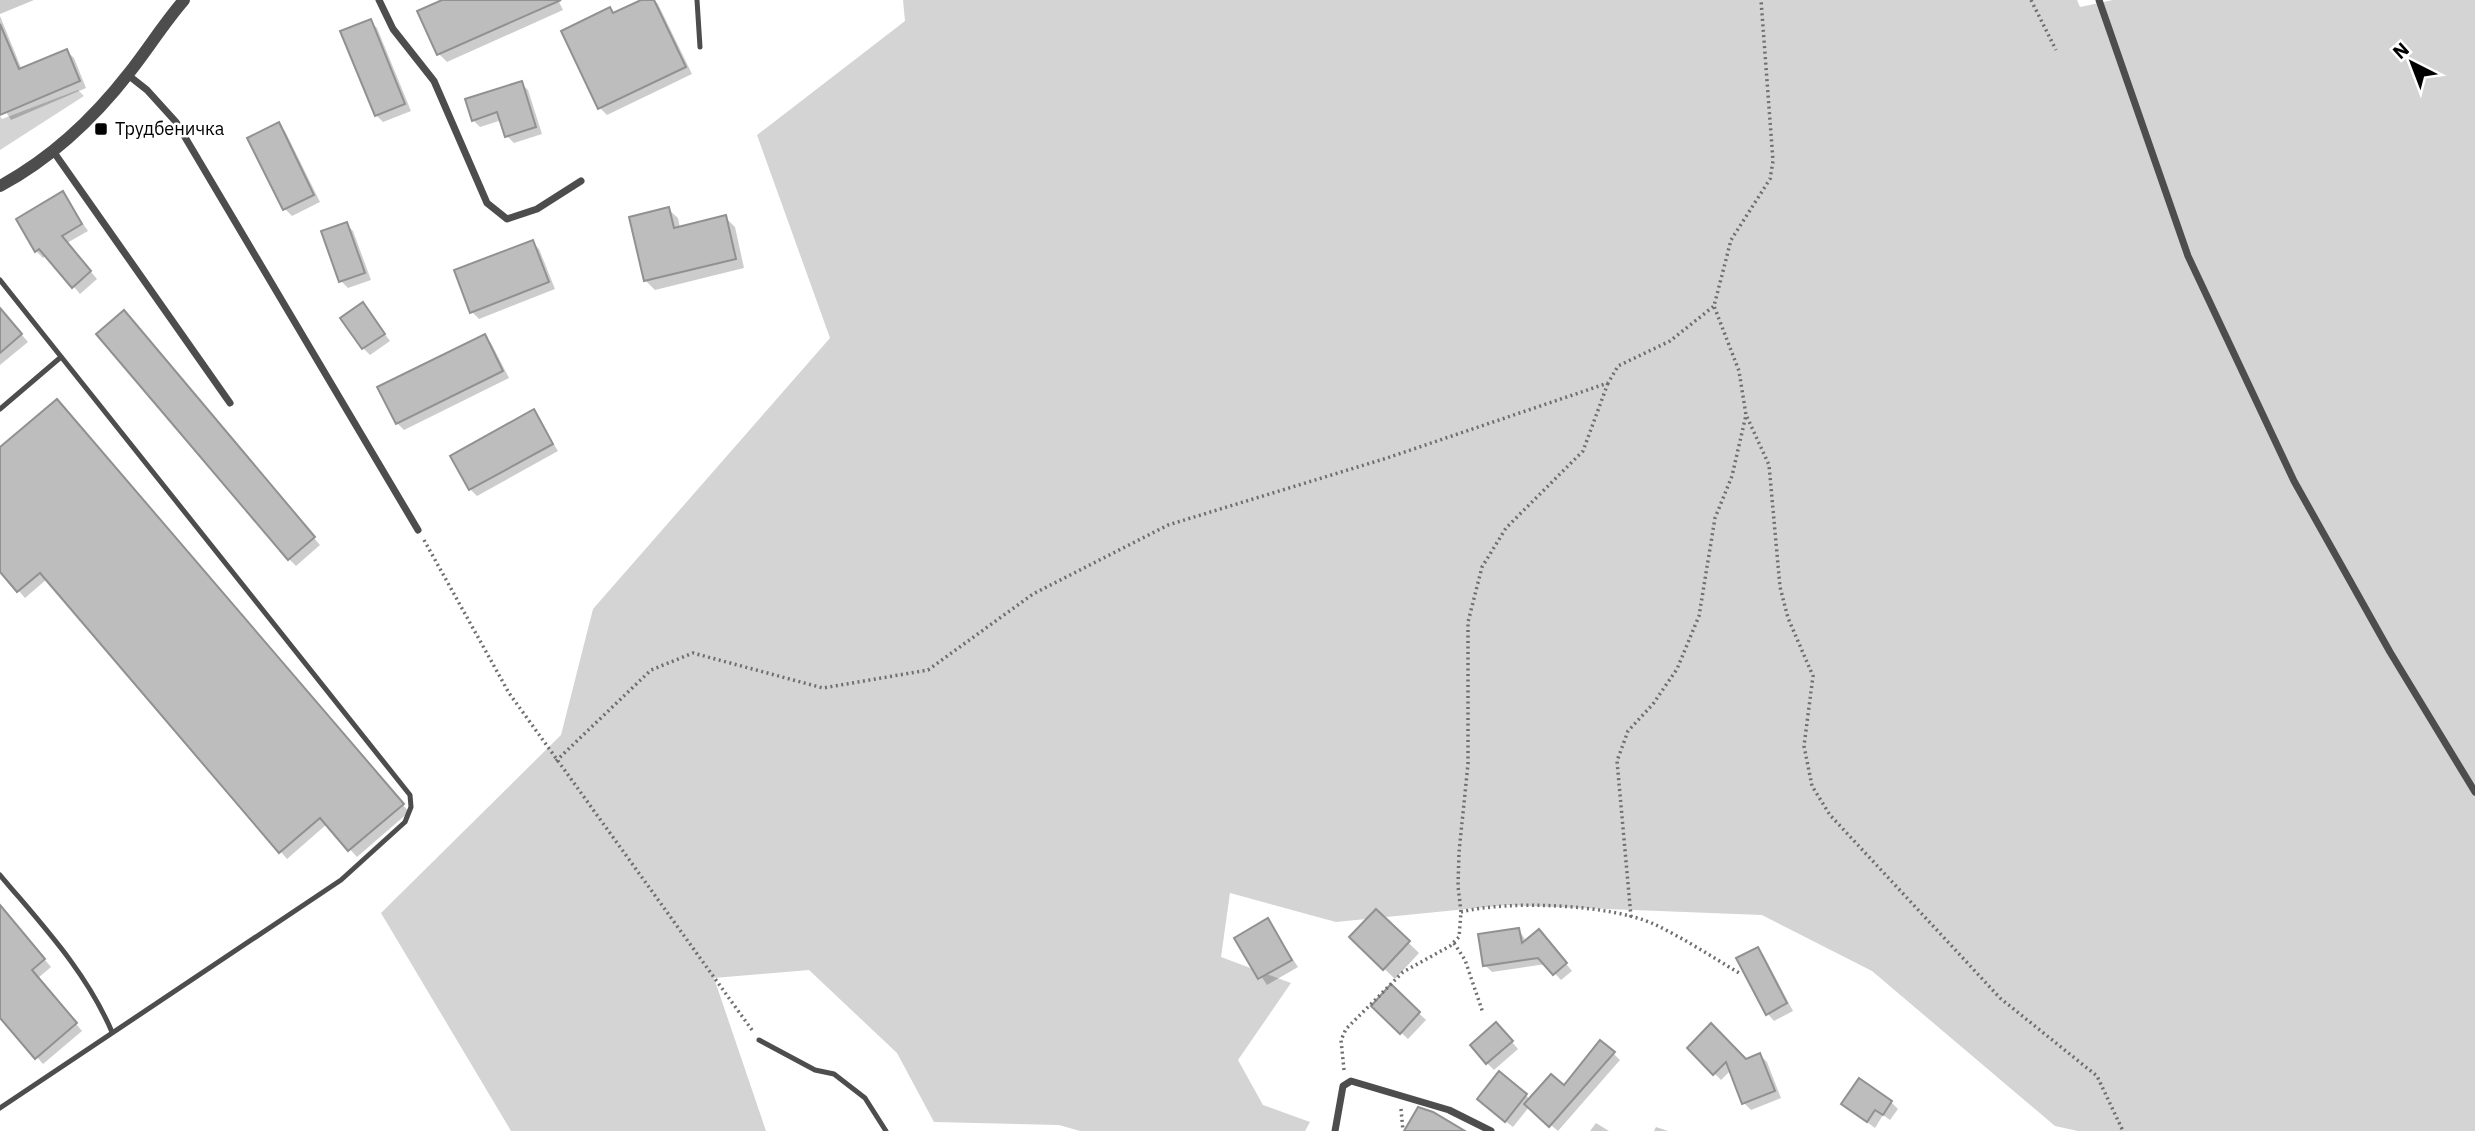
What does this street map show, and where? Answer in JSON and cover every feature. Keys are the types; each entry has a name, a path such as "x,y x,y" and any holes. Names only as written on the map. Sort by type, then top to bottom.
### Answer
{"street":[{"path":"0,186 53,152 128,75 184,0"},
{"path":"379,0 393,29 434,81 487,203 506,219 537,209 581,181"},
{"path":"2099,0 2188,256 2288,469 2390,652 2475,792"},
{"path":"128,75 147,90 176,122 418,530"},
{"path":"53,152 230,403"},
{"path":"1335,1131 1340,1094 1347,1081 1449,1110 1491,1131"}],"lane":[{"path":"697,0 700,47"},
{"path":"0,280 410,794 411,807 405,822 341,880 0,1108"},
{"path":"0,409 61,357"},
{"path":"0,875 79,968 98,998 112,1032"},
{"path":"760,1040 815,1070 834,1074 865,1098 886,1131"}],"path":[{"path":"1761,0 1773,161 1770,179 1731,240 1714,306 1739,371 1746,415 1769,465 1780,587 1788,618 1813,676 1804,746 1812,786 1830,815 2000,998 2096,1076 2123,1131"},
{"path":"2031,0 2056,50"},
{"path":"1347,1081 1340,1054 1340,1040 1346,1029 1403,972 1454,943 1458,937 1461,912 1458,886 1468,764 1468,622 1482,566 1506,528 1583,451 1608,383 1618,366 1670,341 1714,306"},
{"path":"556,761 651,670 693,653 823,688 928,670 1033,594 1168,525 1387,458 1608,383"},
{"path":"1631,917 1617,761 1628,731 1653,704 1678,669 1699,616 1715,518 1732,476 1746,415"},
{"path":"418,530 509,693 760,1040"},
{"path":"1461,912 1486,905 1538,906 1631,917 1652,923 1738,973"},
{"path":"1454,943 1465,960 1483,1013"},
{"path":"1403,1096 1403,1131"}],"shaded area":[{"path":"903,0 2077,0 2080,7 2113,0 2475,0 2475,1131 2078,1131 2055,1126 1872,971 1762,915 1507,905 1336,922 1230,893 1221,957 1291,983 1238,1060 1263,1105 1310,1122 1305,1131 1080,1131 1059,1125 934,1122 897,1053 809,970 714,978 766,1131 511,1131 381,913 561,735 593,609 830,338 757,135 905,21"},
{"path":"78,90 84,96 0,150 0,116 2,119"}],"building":[{"path":"442,0 561,0 437,55 417,11"},
{"path":"641,0 654,0 686,67 598,109 561,31 610,7 613,13"},
{"path":"371,19 405,104 375,116 340,31"},
{"path":"0,24 19,69 67,49 80,81 0,115"},
{"path":"522,81 536,127 505,137 497,112 472,121 465,99"},
{"path":"279,122 314,195 283,210 247,138"},
{"path":"63,191 82,224 62,236 91,271 72,288 39,249 35,252 16,219"},
{"path":"669,207 674,228 726,215 736,259 644,281 629,217"},
{"path":"347,222 365,273 339,282 321,231"},
{"path":"533,240 549,282 470,313 454,270"},
{"path":"363,302 385,334 362,349 340,318"},
{"path":"0,308 22,334 0,353"},
{"path":"124,310 315,537 288,560 96,334"},
{"path":"485,334 503,371 396,424 377,387"},
{"path":"57,399 404,804 348,851 320,818 279,853 40,573 17,592 0,572 0,447"},
{"path":"534,409 553,444 469,490 450,456"},
{"path":"0,905 45,959 32,970 77,1023 35,1059 0,1018"},
{"path":"1376,909 1410,941 1383,970 1349,937"},
{"path":"1268,918 1292,960 1258,979 1234,938"},
{"path":"1519,928 1522,943 1539,929 1567,963 1553,975 1538,958 1483,966 1478,934"},
{"path":"1758,947 1787,1003 1766,1015 1736,958"},
{"path":"1391,984 1420,1012 1400,1034 1371,1006"},
{"path":"1496,1022 1513,1041 1486,1064 1470,1045"},
{"path":"1711,1023 1746,1059 1760,1053 1775,1091 1742,1104 1726,1062 1713,1075 1687,1048"},
{"path":"1600,1040 1615,1052 1549,1127 1524,1104 1551,1074 1564,1085"},
{"path":"1499,1071 1527,1094 1505,1122 1477,1099"},
{"path":"1859,1078 1892,1101 1883,1115 1875,1110 1867,1122 1841,1104"},
{"path":"1418,1107 1433,1112 1465,1131 1404,1131"}],"place":[{"name":"Трудбеничка","path":"101,129"}]}
